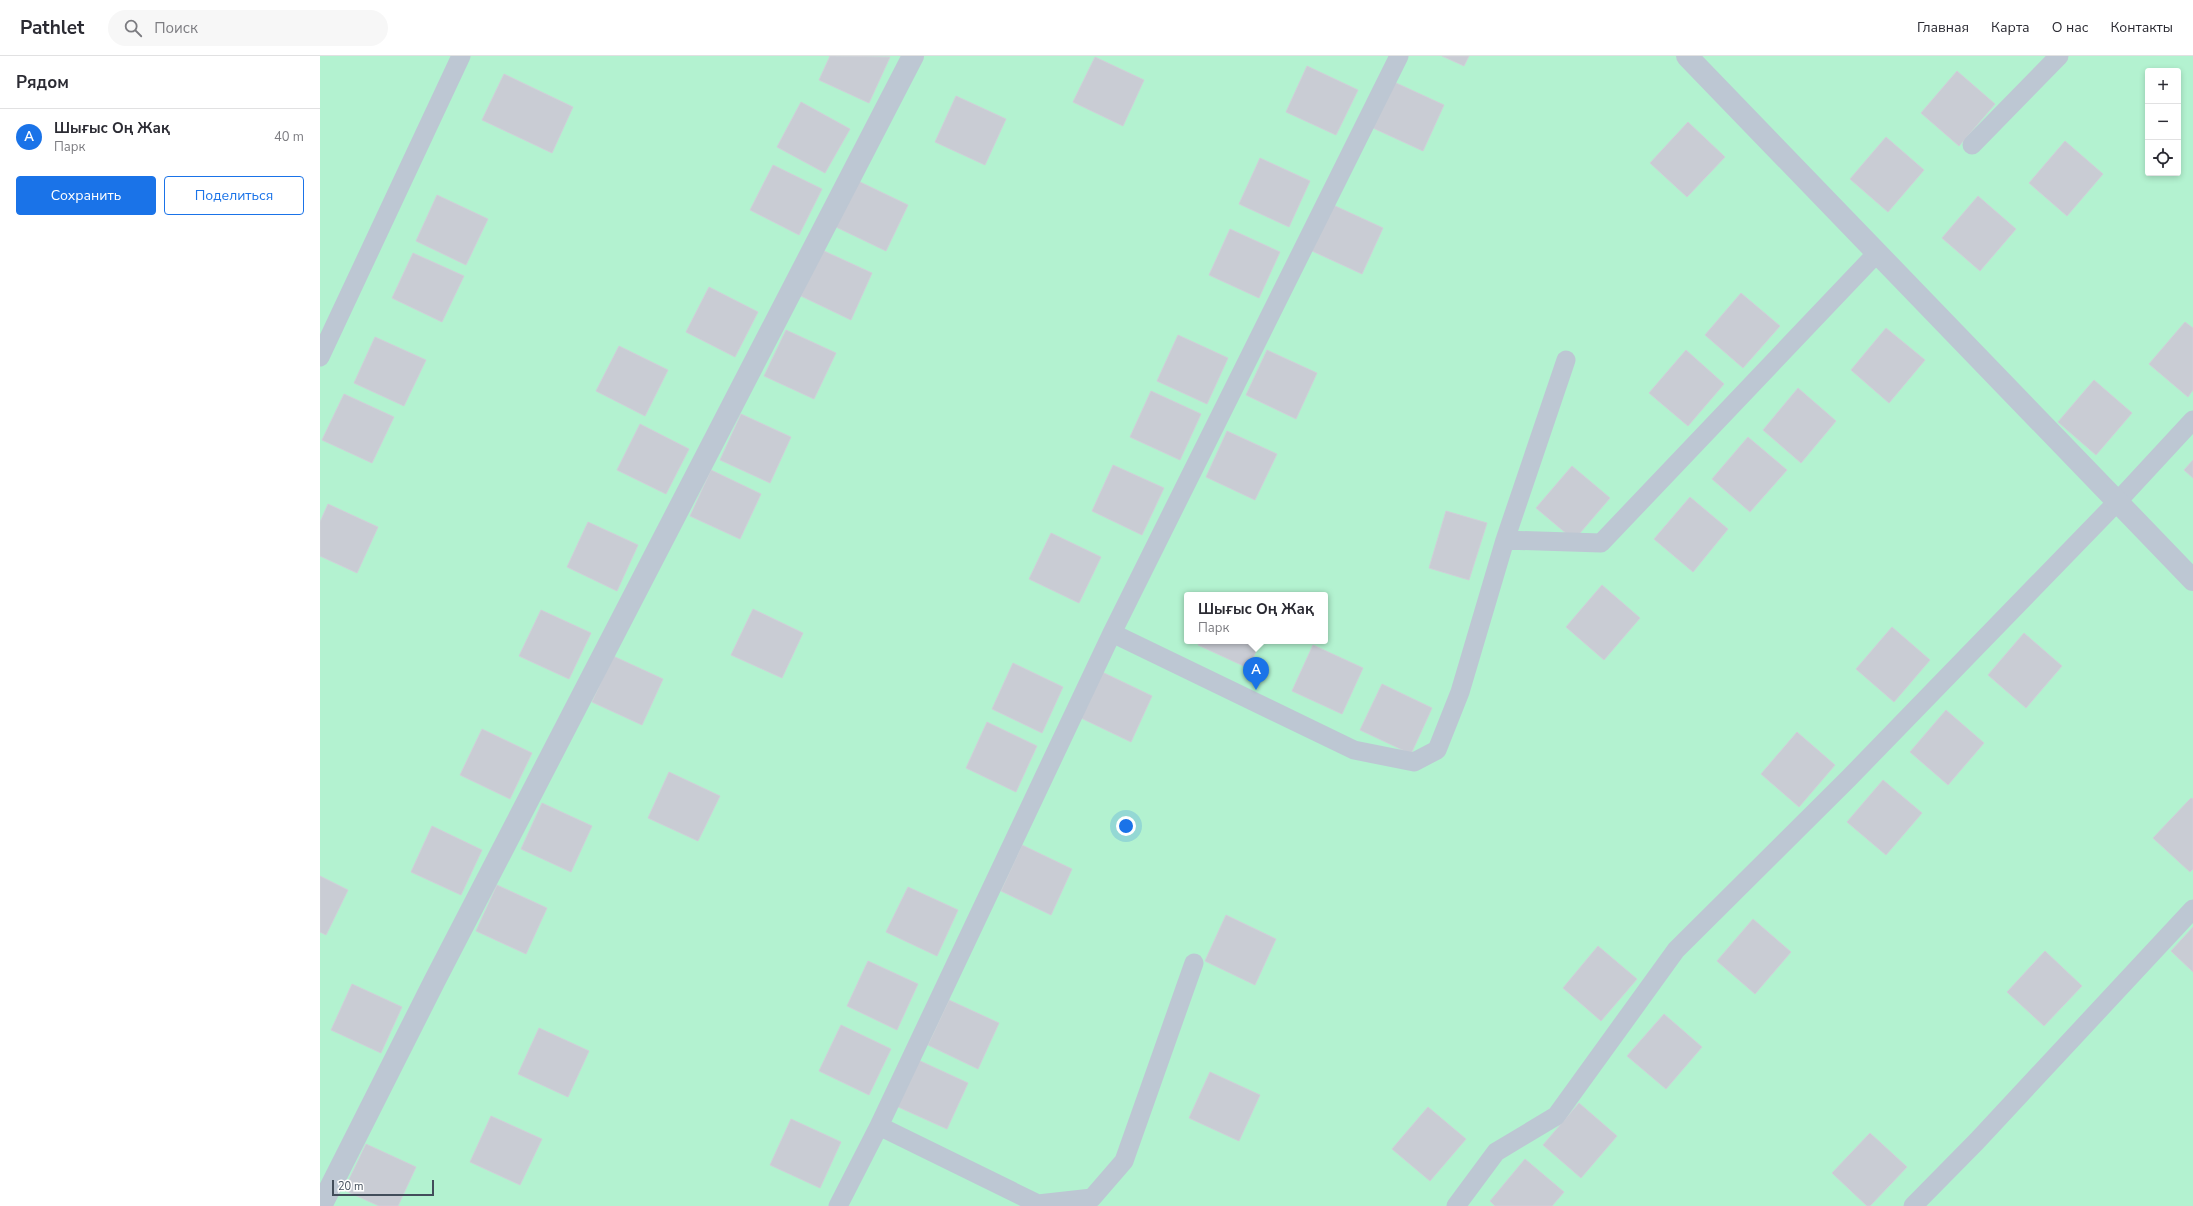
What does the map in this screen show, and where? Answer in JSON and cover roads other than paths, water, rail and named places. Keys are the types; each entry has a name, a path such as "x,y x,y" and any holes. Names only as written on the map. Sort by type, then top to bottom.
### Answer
{"street":[{"path":"321,1206 434,982 913,56"},
{"path":"1687,56 2193,580"}],"lane":[{"path":"320,357 461,56"},
{"path":"838,1206 879,1126 1112,633 1399,56"},
{"path":"1972,145 2059,56"},
{"path":"1505,540 1601,543 1877,253"},
{"path":"1112,633 1354,750 1414,762 1437,750 1460,692 1505,540 1566,360"},
{"path":"1456,1206 1496,1152 1556,1116 1676,950 1849,778 2118,501 2193,420"},
{"path":"1913,1206 1976,1141 2193,909"},
{"path":"879,1126 1038,1204 1092,1198 1124,1161 1194,963"}],"place":[{"name":"Шығыс Оң Жақ","path":"1256,690"}]}
